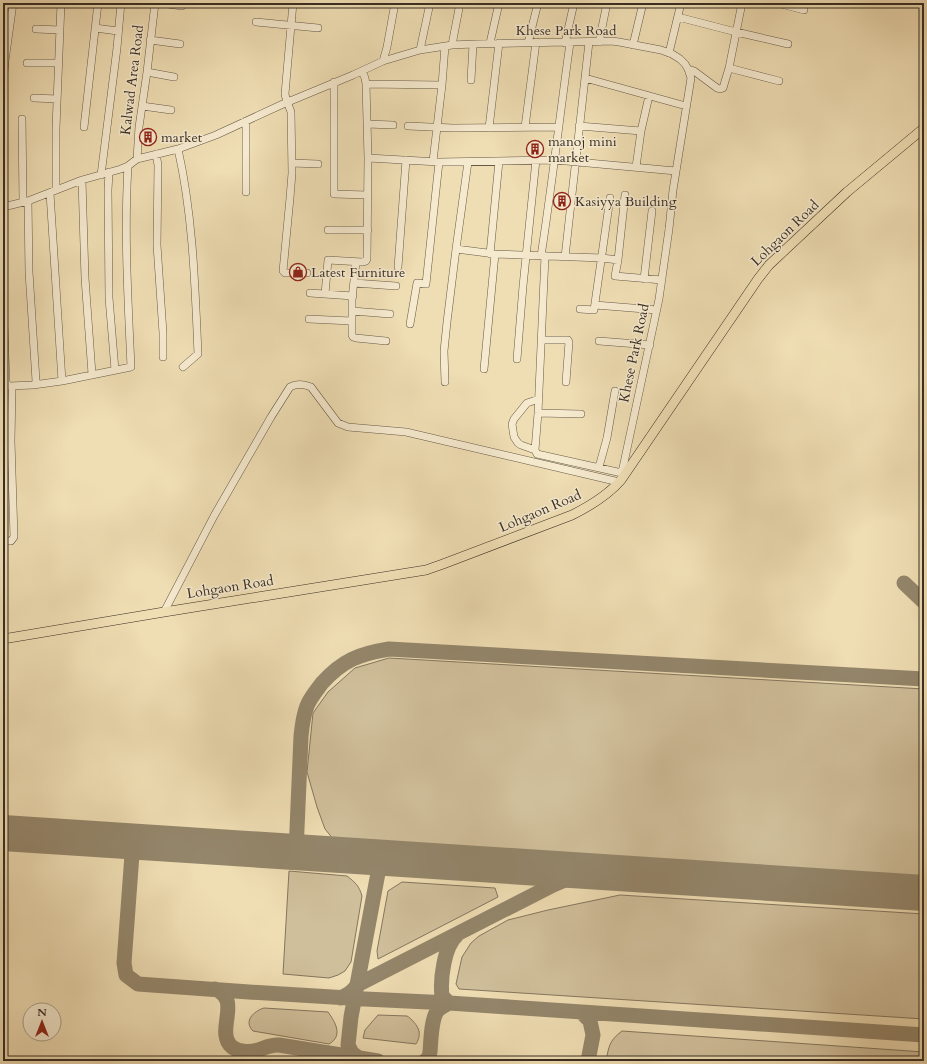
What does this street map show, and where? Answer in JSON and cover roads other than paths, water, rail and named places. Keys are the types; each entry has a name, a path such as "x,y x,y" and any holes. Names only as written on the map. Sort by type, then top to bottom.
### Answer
{"main road":[{"name":"Lohgaon Road","path":"3,639 426,570 585,509 601,498 621,478 769,265 851,189 924,128"}],"street":[{"path":"3,85 7,25 13,3"},
{"path":"61,3 53,192 62,381"},
{"path":"84,127 98,3"},
{"path":"101,175 121,3"},
{"name":"Kalwad Area Road","path":"137,159 139,127 155,3"},
{"path":"161,3 182,6"},
{"path":"293,3 285,94 291,112 292,163 283,271 285,273 307,273"},
{"path":"384,61 395,3"},
{"path":"420,50 430,3"},
{"path":"410,324 417,283 426,284 442,85 448,46 460,3"},
{"path":"490,43 499,3"},
{"path":"526,127 532,43 538,3"},
{"path":"535,450 539,399 543,256 574,3"},
{"path":"599,42 607,3"},
{"path":"633,45 643,3"},
{"path":"669,53 681,3"},
{"path":"688,69 694,71 717,88 723,88 729,68 742,3"},
{"path":"777,3 804,10"},
{"path":"678,17 788,44"},
{"path":"256,22 318,28"},
{"path":"95,28 118,31"},
{"path":"36,29 60,30"},
{"path":"150,40 180,44"},
{"name":"Khese Park Road","path":"137,159 178,149 216,136 283,104 334,82 384,61 420,50 490,43 568,43 612,41 661,50 680,59 688,69 691,78 676,171 657,310 621,478"},
{"path":"565,257 589,42"},
{"path":"489,128 499,43"},
{"path":"471,80 473,44"},
{"path":"27,63 58,63"},
{"path":"729,68 779,81"},
{"path":"325,294 328,260 362,262 366,261 367,259 368,158 366,84 362,71"},
{"path":"147,72 174,76"},
{"path":"585,78 686,106"},
{"path":"334,82 334,194 367,195"},
{"path":"366,84 442,85"},
{"path":"636,167 641,131 649,96"},
{"path":"34,98 57,98"},
{"path":"142,106 171,110"},
{"path":"22,120 35,384"},
{"path":"246,121 246,192"},
{"path":"367,124 393,125"},
{"path":"408,126 438,128 558,127"},
{"path":"579,126 641,131"},
{"path":"178,149 183,171 190,226 198,354 183,367"},
{"path":"156,154 158,165 157,245 163,357"},
{"path":"368,158 436,162 555,160 676,171"},
{"path":"3,207 26,201 82,180 128,166 137,159"},
{"path":"398,267 406,160"},
{"path":"517,359 536,160"},
{"path":"445,382 444,351 468,162"},
{"path":"484,369 499,162"},
{"path":"292,163 318,164"},
{"path":"3,298 6,382 9,386 12,387 62,381 131,367 126,256 126,194 128,166"},
{"path":"109,172 109,298 115,370"},
{"path":"82,180 85,278 92,374"},
{"path":"625,195 615,276 662,280"},
{"path":"580,309 594,310 610,198"},
{"path":"644,279 652,211"},
{"path":"328,230 368,230"},
{"path":"456,249 493,254 602,258 618,260"},
{"path":"356,262 352,296 351,330 353,337 386,341"},
{"path":"354,283 396,286"},
{"path":"310,293 352,296"},
{"path":"595,305 657,310"},
{"path":"352,311 390,314"},
{"path":"310,319 351,321"},
{"path":"541,340 568,340 566,382"},
{"path":"600,341 650,345"},
{"path":"164,612 214,516 275,411 290,387 295,385 306,385 310,387 338,423 348,428 406,432 621,478"},
{"path":"3,541 11,541 14,537 11,441 12,387"},
{"path":"599,467 607,438 615,391"},
{"path":"539,399 527,403 514,419 512,424 514,437 518,443 535,450 537,454 599,467 621,478"},
{"path":"538,413 581,414"}],"place":[{"name":"market","path":"148,137"},
{"name":"manoj mini market","path":"535,149"},
{"name":"Kasiyya Building","path":"562,201"},
{"name":"Latest Furniture","path":"298,272"}]}
